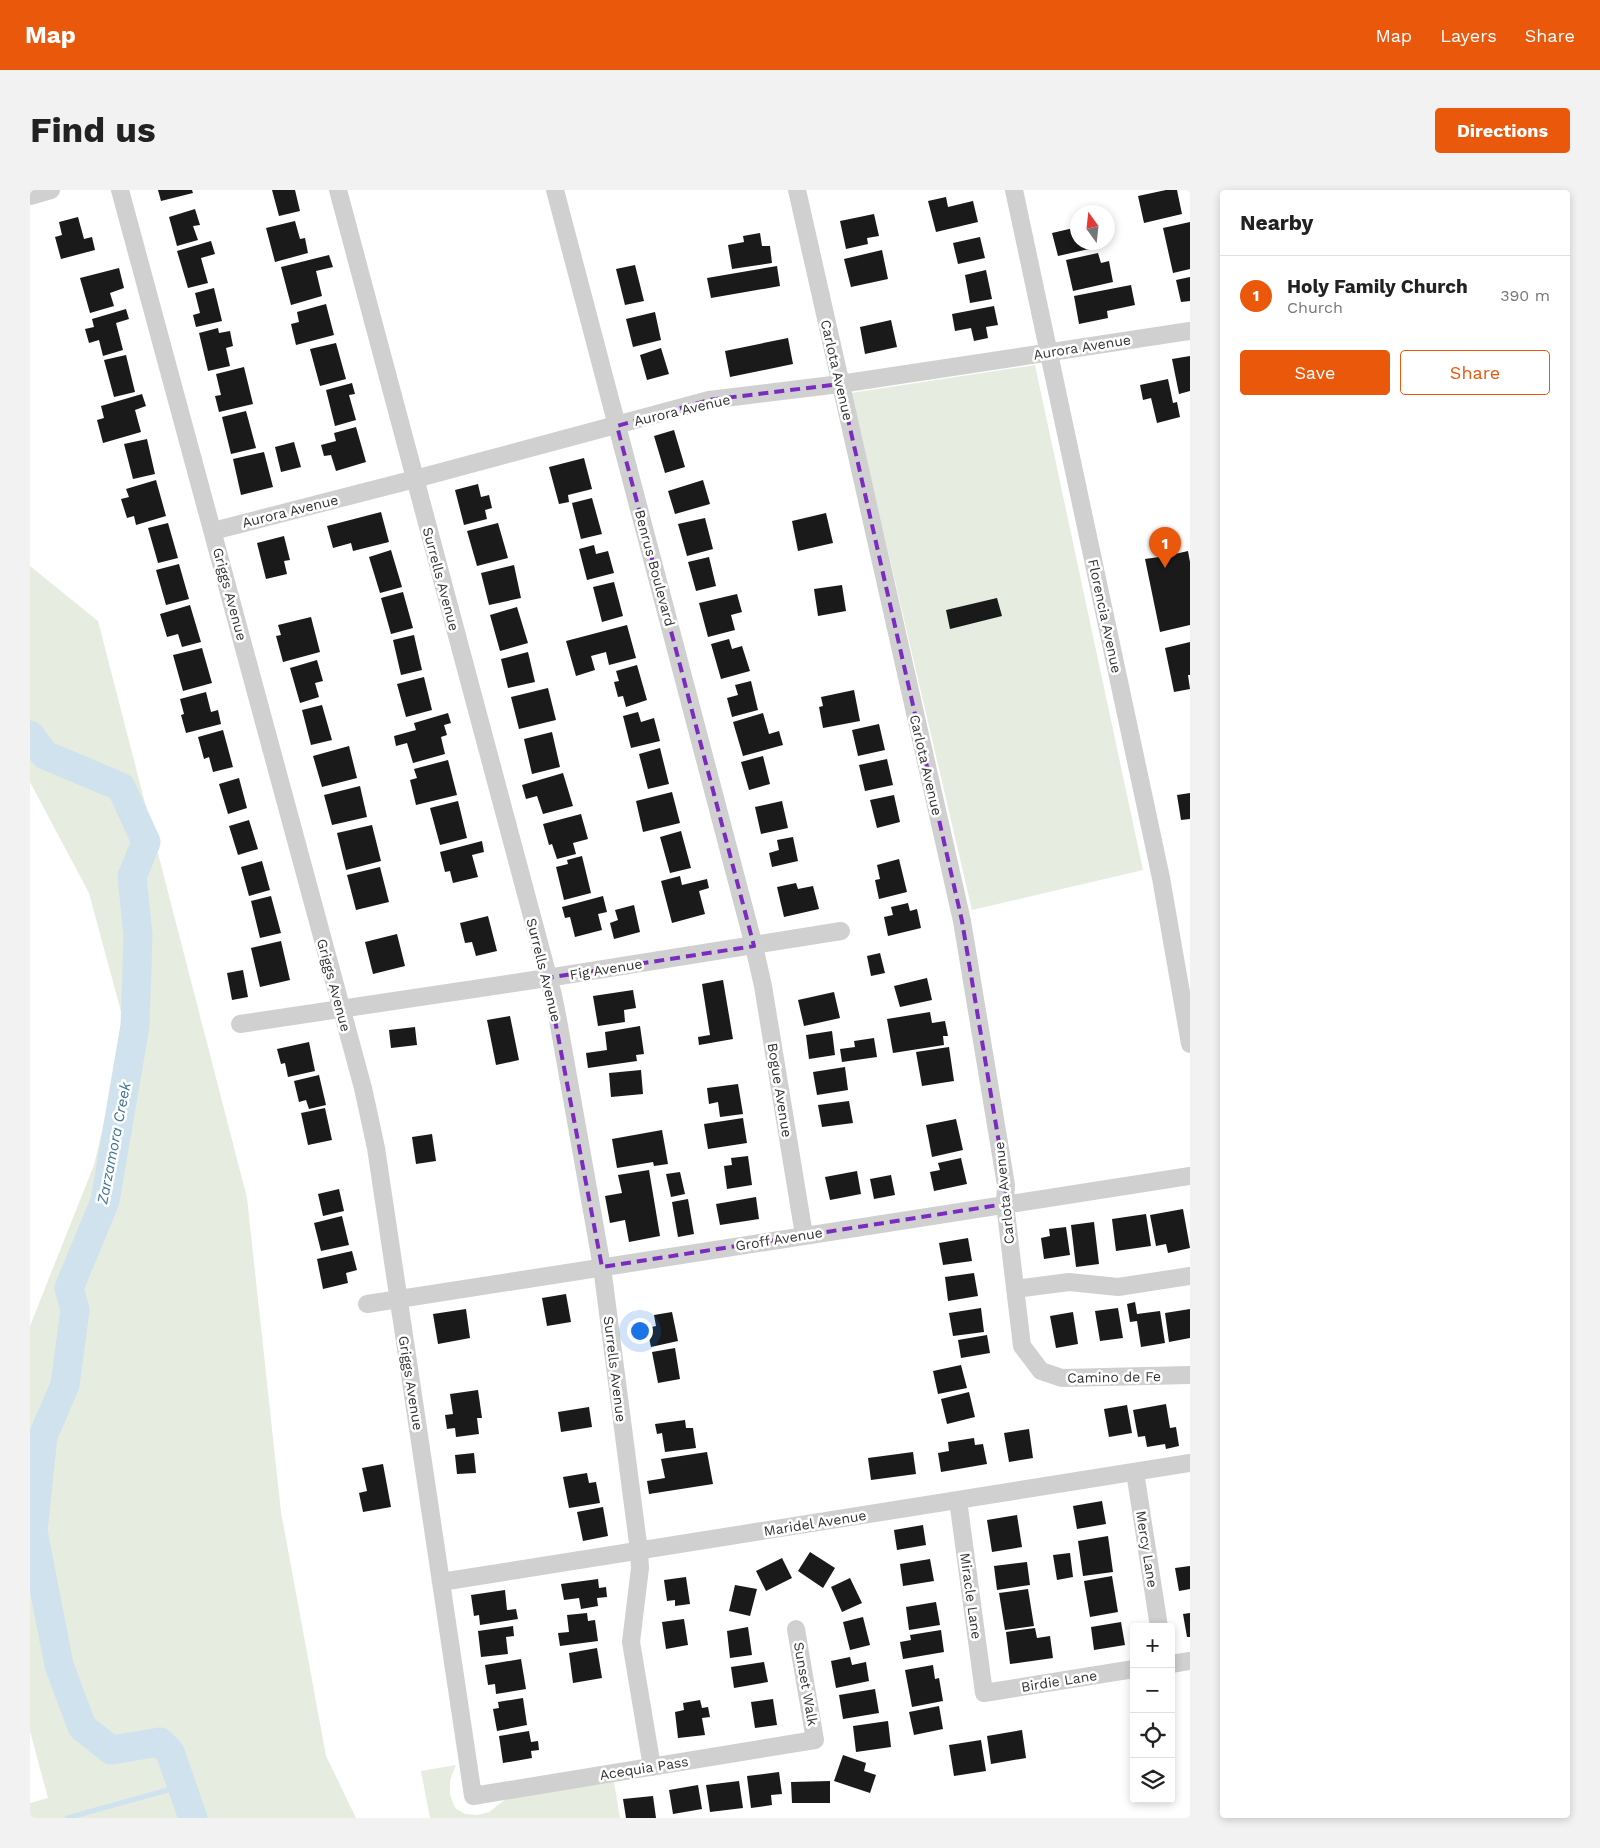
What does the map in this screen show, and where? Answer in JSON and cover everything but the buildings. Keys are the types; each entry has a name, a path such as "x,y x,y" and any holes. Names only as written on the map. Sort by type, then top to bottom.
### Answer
{"street":[{"path":"30,196 52,190"},
{"name":"Griggs Avenue","path":"120,190 340,1009 363,1088 376,1148 473,1796"},
{"name":"Surrells Avenue","path":"338,190 558,1020 602,1268 639,1550 640,1568 631,1642 652,1767"},
{"name":"Benrus Boulevard","path":"555,190 754,946"},
{"name":"Carlota Avenue","path":"797,190 962,921 1006,1184 1005,1204 1022,1346"},
{"name":"Florencia Avenue","path":"1014,190 1161,878 1190,1044"},
{"name":"Aurora Avenue","path":"213,531 617,426 709,400 840,384 1190,331"},
{"name":"Fig Avenue","path":"240,1024 754,946 841,931"},
{"name":"Bogue Avenue","path":"754,946 765,996 804,1235"},
{"name":"Groff Avenue","path":"367,1304 1190,1176"},
{"path":"1015,1289 1069,1282 1118,1287 1190,1276"},
{"name":"Camino de Fe","path":"1022,1346 1041,1372 1062,1378 1190,1375"},
{"name":"Maridel Avenue","path":"441,1582 1190,1463"},
{"name":"Mercy Lane","path":"1135,1472 1158,1623"},
{"name":"Miracle Lane","path":"958,1500 984,1693"},
{"name":"Sunset Walk","path":"796,1629 816,1740"},
{"path":"1175,1663 1190,1661"},
{"name":"Birdie Lane","path":"984,1693 1130,1671"},
{"name":"Acequia Pass","path":"473,1796 816,1740"}],"highlighted area":[{"path":"840,384 962,921 1006,1185 1005,1204 602,1267 547,978 754,946 617,426 709,400"}],"shaded area":[{"path":"1035,365 1143,870 972,910 851,393"},
{"path":"30,566 98,621 247,1198 281,1512 326,1756 356,1818 30,1818 30,1803 48,1798 30,1731 30,1326 94,1165 126,1030 89,893 30,782"},
{"path":"456,1765 450,1780 450,1795 455,1808 465,1814 477,1815 489,1812 506,1799 614,1782 620,1818 430,1818 421,1771"}],"waterway":[{"name":"Zarzamora Creek","path":"30,735 45,755 121,787 146,842 132,877 138,935 135,1026 105,1201 69,1288 75,1310 65,1385 43,1436 33,1531 59,1665 82,1727 111,1750 160,1742 170,1752 193,1818"},
{"path":"67,1818 182,1786"}],"place":[{"name":"Holy Family Church","path":"1165,568"}]}
